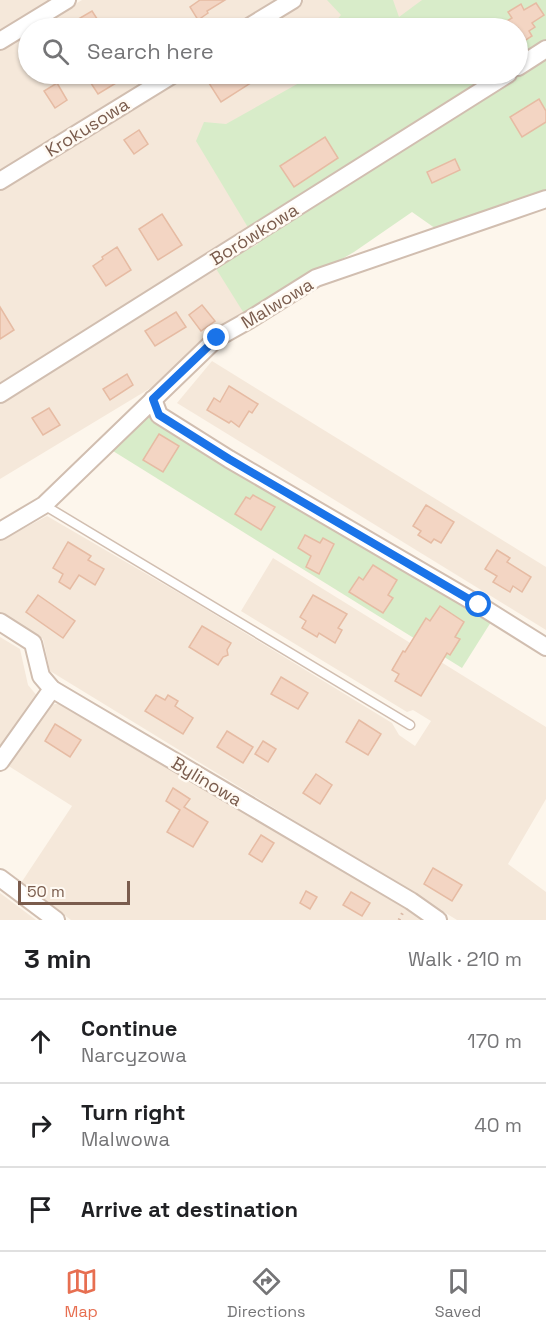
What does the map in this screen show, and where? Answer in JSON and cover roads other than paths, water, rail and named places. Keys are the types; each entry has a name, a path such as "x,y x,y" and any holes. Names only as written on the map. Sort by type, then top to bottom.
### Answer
{"street":[{"path":"38,18 67,0"},
{"path":"263,18 293,0"},
{"path":"0,41 18,30"},
{"path":"528,61 546,49"},
{"name":"Krokusowa","path":"0,181 158,84"},
{"name":"Borówkowa","path":"0,394 492,84"},
{"name":"Malwowa","path":"0,531 44,505 217,338 316,278 546,199"},
{"path":"153,399 159,415 546,647"},
{"path":"0,622 33,643 41,676 52,689 0,762"},
{"name":"Bylinowa","path":"52,689 411,901 438,920"},
{"path":"0,878 56,920"}],"lane":[{"path":"44,505 410,725"}]}
